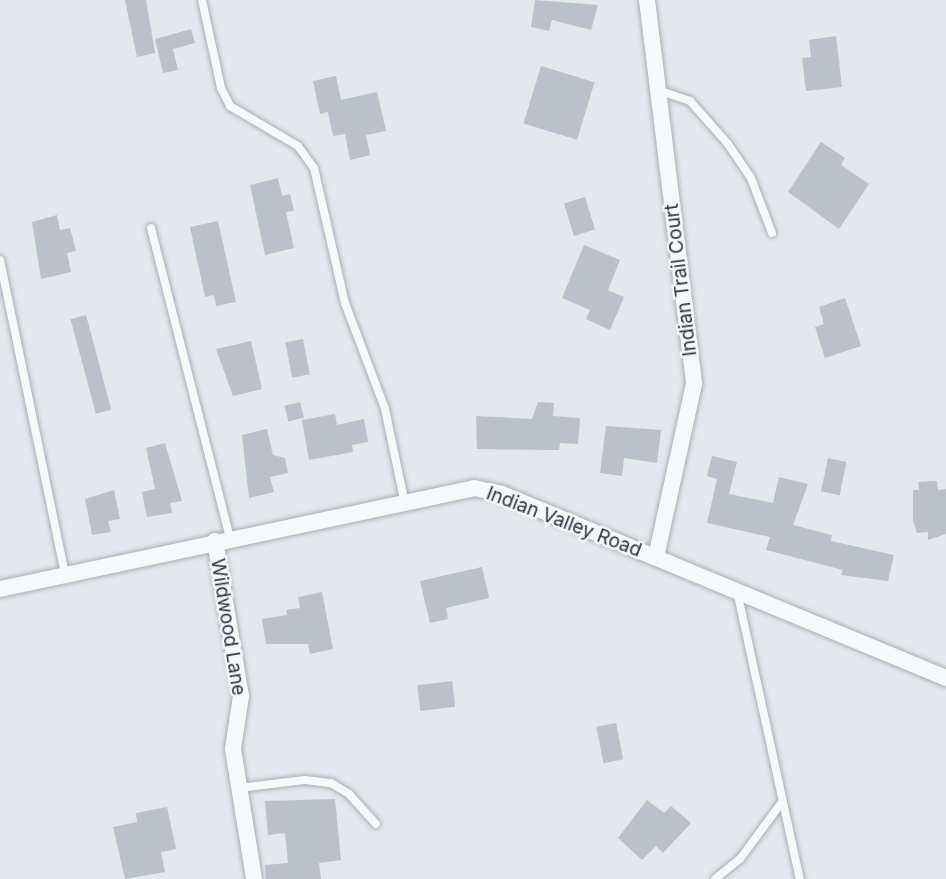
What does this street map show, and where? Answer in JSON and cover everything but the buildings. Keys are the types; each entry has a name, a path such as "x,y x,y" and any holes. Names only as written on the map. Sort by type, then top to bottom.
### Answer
{"street":[{"name":"Indian Trail Court","path":"647,0 694,384 656,557"},
{"name":"Indian Valley Road","path":"0,589 404,499 474,488 502,494 946,678"},
{"name":"Wildwood Lane","path":"222,540 240,696 233,749 254,879"}],"lane":[{"path":"202,0 220,88 230,107 298,146 314,168 345,303 384,409 404,499"},
{"path":"658,90 690,101 728,144 751,178 772,233"},
{"path":"151,228 222,540"},
{"path":"0,260 65,575"},
{"path":"737,591 800,879"},
{"path":"239,788 305,780 331,783 349,794 376,824"},
{"path":"715,879 740,859 782,802"}]}
